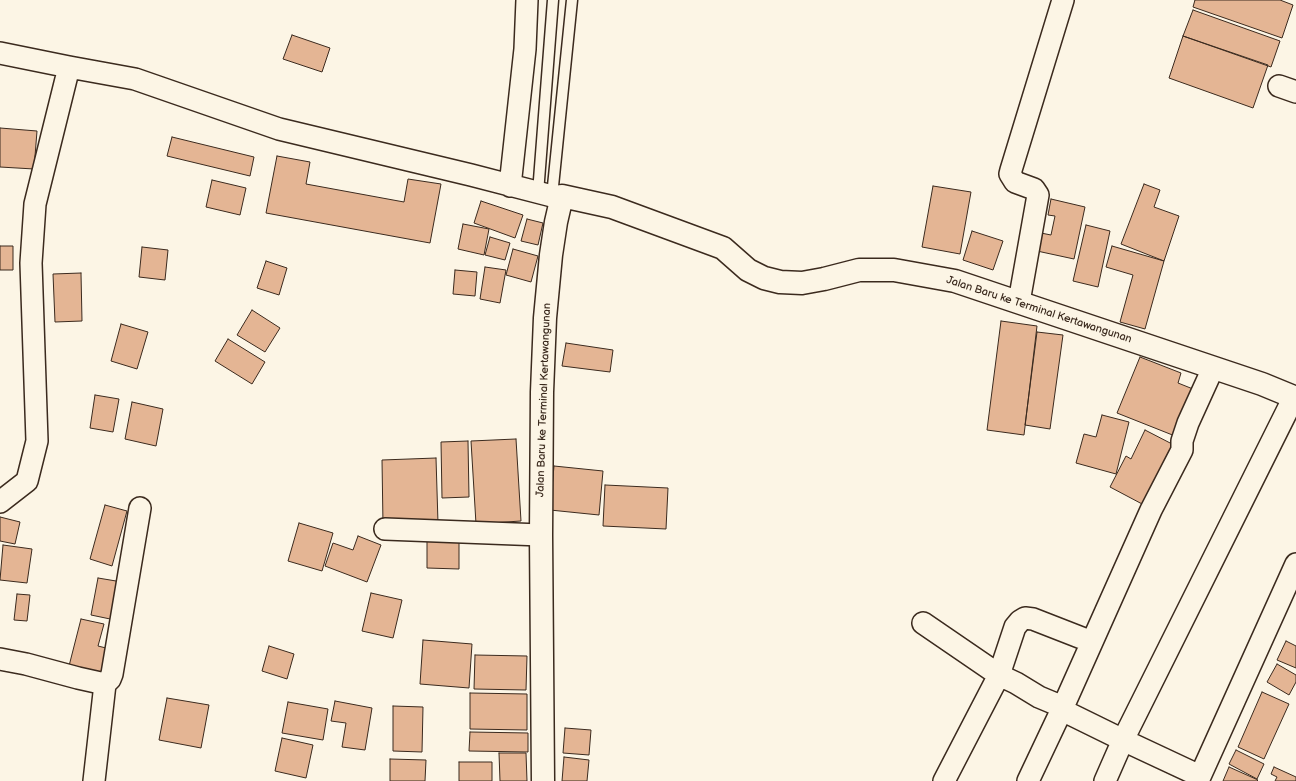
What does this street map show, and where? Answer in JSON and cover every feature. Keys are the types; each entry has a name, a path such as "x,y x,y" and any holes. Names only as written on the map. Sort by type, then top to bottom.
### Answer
{"main road":[{"name":"Jalan Baru ke Terminal Kertawangunan","path":"543,781 541,535 542,392 545,318 550,255 556,222 551,195 612,208 722,248 748,270 764,278 780,282 802,283 859,270 894,270 955,281 1295,396"}],"street":[{"path":"510,186 525,49 527,0"},
{"path":"1019,302 1038,195 1034,189 1015,182 1012,178 1011,170 1063,0"},
{"path":"0,52 70,68 135,79 279,129 551,195"},
{"path":"0,502 26,481 37,441 32,263 34,204 70,68"},
{"path":"1028,781 1063,707 1151,510 1182,450 1182,441 1188,423 1213,368"},
{"path":"1105,781 1123,740 1295,396"},
{"path":"94,781 105,684 110,679 112,674 140,508"},
{"path":"385,529 541,535"},
{"path":"923,623 999,675 1039,697 1063,707 1066,712 1199,778 1296,564"},
{"path":"944,781 999,675 1015,627 1020,621 1025,618 1033,619 1092,642"},
{"path":"0,659 105,684"}],"lane":[{"path":"551,195 553,0"},
{"path":"551,195 572,0"}],"building":[{"path":"1195,0 1280,0 1293,5 1282,38 1193,7"},
{"path":"1193,10 1280,41 1271,67 1183,36"},
{"path":"292,35 330,48 322,72 283,59"},
{"path":"1183,36 1268,65 1253,108 1169,78"},
{"path":"0,128 37,131 34,169 0,167"},
{"path":"172,137 254,157 250,176 167,156"},
{"path":"277,156 310,162 306,184 404,202 408,179 441,184 430,243 266,213"},
{"path":"212,180 246,188 240,215 206,207"},
{"path":"1144,184 1160,190 1154,207 1179,216 1164,261 1121,244"},
{"path":"933,186 971,192 960,254 922,247"},
{"path":"1051,199 1085,207 1074,259 1037,251 1041,233 1051,235 1055,216 1048,215"},
{"path":"481,201 523,215 515,238 474,223"},
{"path":"527,219 543,223 538,245 521,241"},
{"path":"463,224 489,229 484,255 458,249"},
{"path":"1086,225 1110,231 1098,287 1073,281"},
{"path":"972,231 1003,241 993,270 963,260"},
{"path":"490,237 510,243 505,260 485,255"},
{"path":"0,246 13,246 13,270 0,270"},
{"path":"1112,246 1164,261 1145,329 1120,322 1133,275 1106,267"},
{"path":"142,247 168,250 165,280 139,277"},
{"path":"513,249 538,256 531,282 506,275"},
{"path":"266,261 287,268 279,295 257,288"},
{"path":"485,267 506,270 500,303 480,299"},
{"path":"455,270 477,272 475,296 453,294"},
{"path":"81,273 82,321 55,322 53,274"},
{"path":"252,310 280,328 265,352 237,335"},
{"path":"1001,321 1037,326 1024,435 987,430"},
{"path":"121,324 148,332 137,369 111,361"},
{"path":"1037,332 1063,335 1050,429 1025,425"},
{"path":"228,339 265,362 252,384 215,361"},
{"path":"566,343 613,350 610,372 562,366"},
{"path":"1140,357 1181,373 1178,383 1193,389 1175,436 1117,413"},
{"path":"95,395 119,399 113,432 90,428"},
{"path":"132,402 163,409 156,446 125,439"},
{"path":"1102,415 1129,422 1116,474 1076,463 1084,434 1096,437"},
{"path":"1145,430 1174,445 1144,505 1110,487 1126,456 1131,459"},
{"path":"516,439 521,521 476,524 471,441"},
{"path":"468,441 469,497 442,498 441,442"},
{"path":"436,458 438,523 383,525 382,460"},
{"path":"554,466 603,471 599,515 550,510"},
{"path":"605,485 668,488 666,529 603,526"},
{"path":"105,505 127,511 112,566 90,559"},
{"path":"0,517 20,522 15,544 0,541"},
{"path":"299,523 333,533 322,571 288,561"},
{"path":"427,533 459,533 459,569 427,568"},
{"path":"358,536 381,545 367,582 325,566 333,543 353,550"},
{"path":"3,545 32,549 27,583 0,580"},
{"path":"98,578 122,582 115,620 91,615"},
{"path":"371,593 402,600 393,638 362,631"},
{"path":"17,594 30,595 27,621 14,620"},
{"path":"81,619 104,624 98,646 110,649 104,675 69,666"},
{"path":"423,640 472,644 469,688 420,684"},
{"path":"1286,641 1296,646 1296,668 1277,660"},
{"path":"269,646 294,654 287,679 262,671"},
{"path":"475,655 527,656 526,690 474,689"},
{"path":"1277,664 1296,675 1296,682 1289,695 1267,682"},
{"path":"1262,692 1289,704 1264,759 1238,747"},
{"path":"470,693 527,694 527,730 470,729"},
{"path":"167,698 209,705 201,748 159,740"},
{"path":"335,701 372,708 365,750 342,747 346,723 331,721"},
{"path":"288,702 328,709 323,740 282,733"},
{"path":"393,706 423,707 422,752 393,751"},
{"path":"565,728 591,730 589,755 563,753"},
{"path":"470,732 528,733 528,752 469,751"},
{"path":"282,738 313,745 306,778 275,771"},
{"path":"1236,750 1264,764 1257,779 1229,764"},
{"path":"499,753 526,753 527,781 500,781"},
{"path":"564,757 589,760 587,781 562,781"},
{"path":"390,759 426,760 425,781 390,781"},
{"path":"459,762 492,762 492,781 459,781"},
{"path":"1229,767 1258,780 1223,781"},
{"path":"1274,767 1296,777 1296,781 1275,781 1277,777 1271,774"}]}
